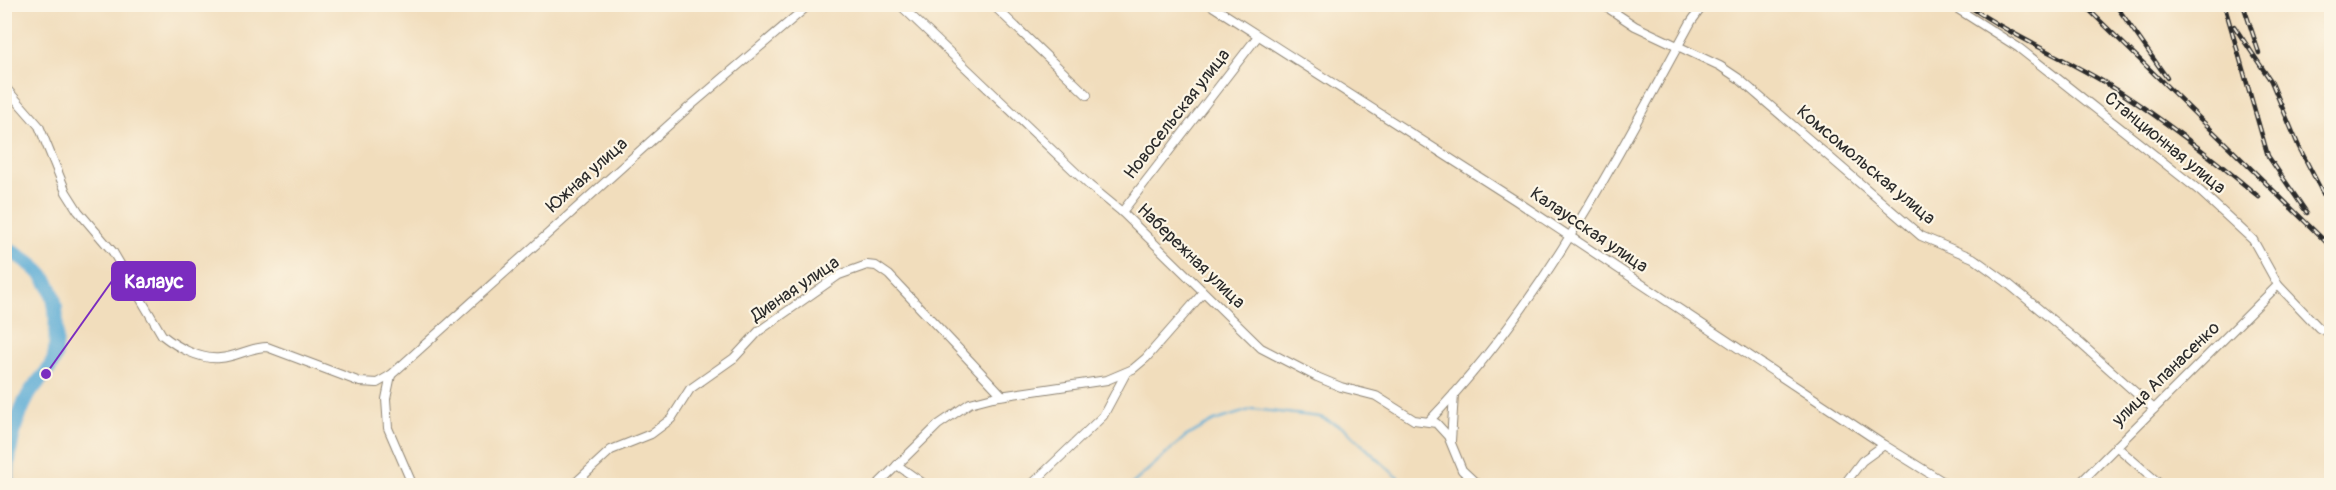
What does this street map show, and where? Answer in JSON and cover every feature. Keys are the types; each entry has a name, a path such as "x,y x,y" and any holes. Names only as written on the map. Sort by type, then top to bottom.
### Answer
{"street":[{"name":"Южная улица","path":"391,375 681,114 810,4"},
{"name":"Набережная улица","path":"899,4 1089,185 1122,212 1261,348 1286,363 1341,387 1376,396 1414,420 1422,423 1429,420 1443,428 1462,470 1479,486"},
{"path":"992,4 1087,94"},
{"name":"Калаусская улица","path":"1209,4 1515,200 1884,445 1950,486"},
{"name":"Комсомольская улица","path":"1602,4 1635,26 1720,66 1738,78 1921,236 1973,258 2004,281 2080,343 2154,409"},
{"path":"1429,420 1515,318 1570,238 1704,4"},
{"name":"Станционная улица","path":"1950,4 2019,48 2201,192 2253,240 2278,285 2319,327 2331,334"},
{"name":"Новосельская улица","path":"1122,212 1258,36"},
{"path":"4,86 39,126 66,192 78,211 113,252 162,335 172,343 198,355 220,358 256,347 267,347 360,382 377,383 391,375"},
{"name":"Дивная улица","path":"572,486 611,450 651,434 671,419 690,389 734,358 759,331 839,275 862,265 876,266 890,276 1002,395"},
{"name":"улица Апанасенко","path":"2077,486 2278,285"},
{"path":"876,486 947,417 981,399 1107,380 1126,373 1146,358 1203,292"},
{"path":"1030,486 1103,416 1126,373"},
{"path":"391,375 386,399 388,428 413,486"},
{"path":"981,399 984,394 984,377"},
{"path":"1451,444 1454,393"},
{"path":"1843,486 1862,461 1884,445"},
{"path":"2116,446 2162,486"},
{"path":"897,465 927,486"}],"waterway":[{"path":"4,247 37,269 50,287 56,311 54,359 28,396 15,428 8,462 7,486"},
{"path":"1130,486 1185,437 1214,421 1253,409 1320,417 1344,428 1407,486"}],"railway":[{"path":"1966,4 2136,102 2190,141 2259,197"},
{"path":"2083,4 2332,248"},
{"path":"2115,4 2167,78"},
{"path":"2224,4 2268,156 2307,213"},
{"path":"2243,4 2259,53"},
{"path":"2234,26 2271,81 2299,147 2332,211"}],"place":[{"name":"Калаус","path":"46,374"}]}
